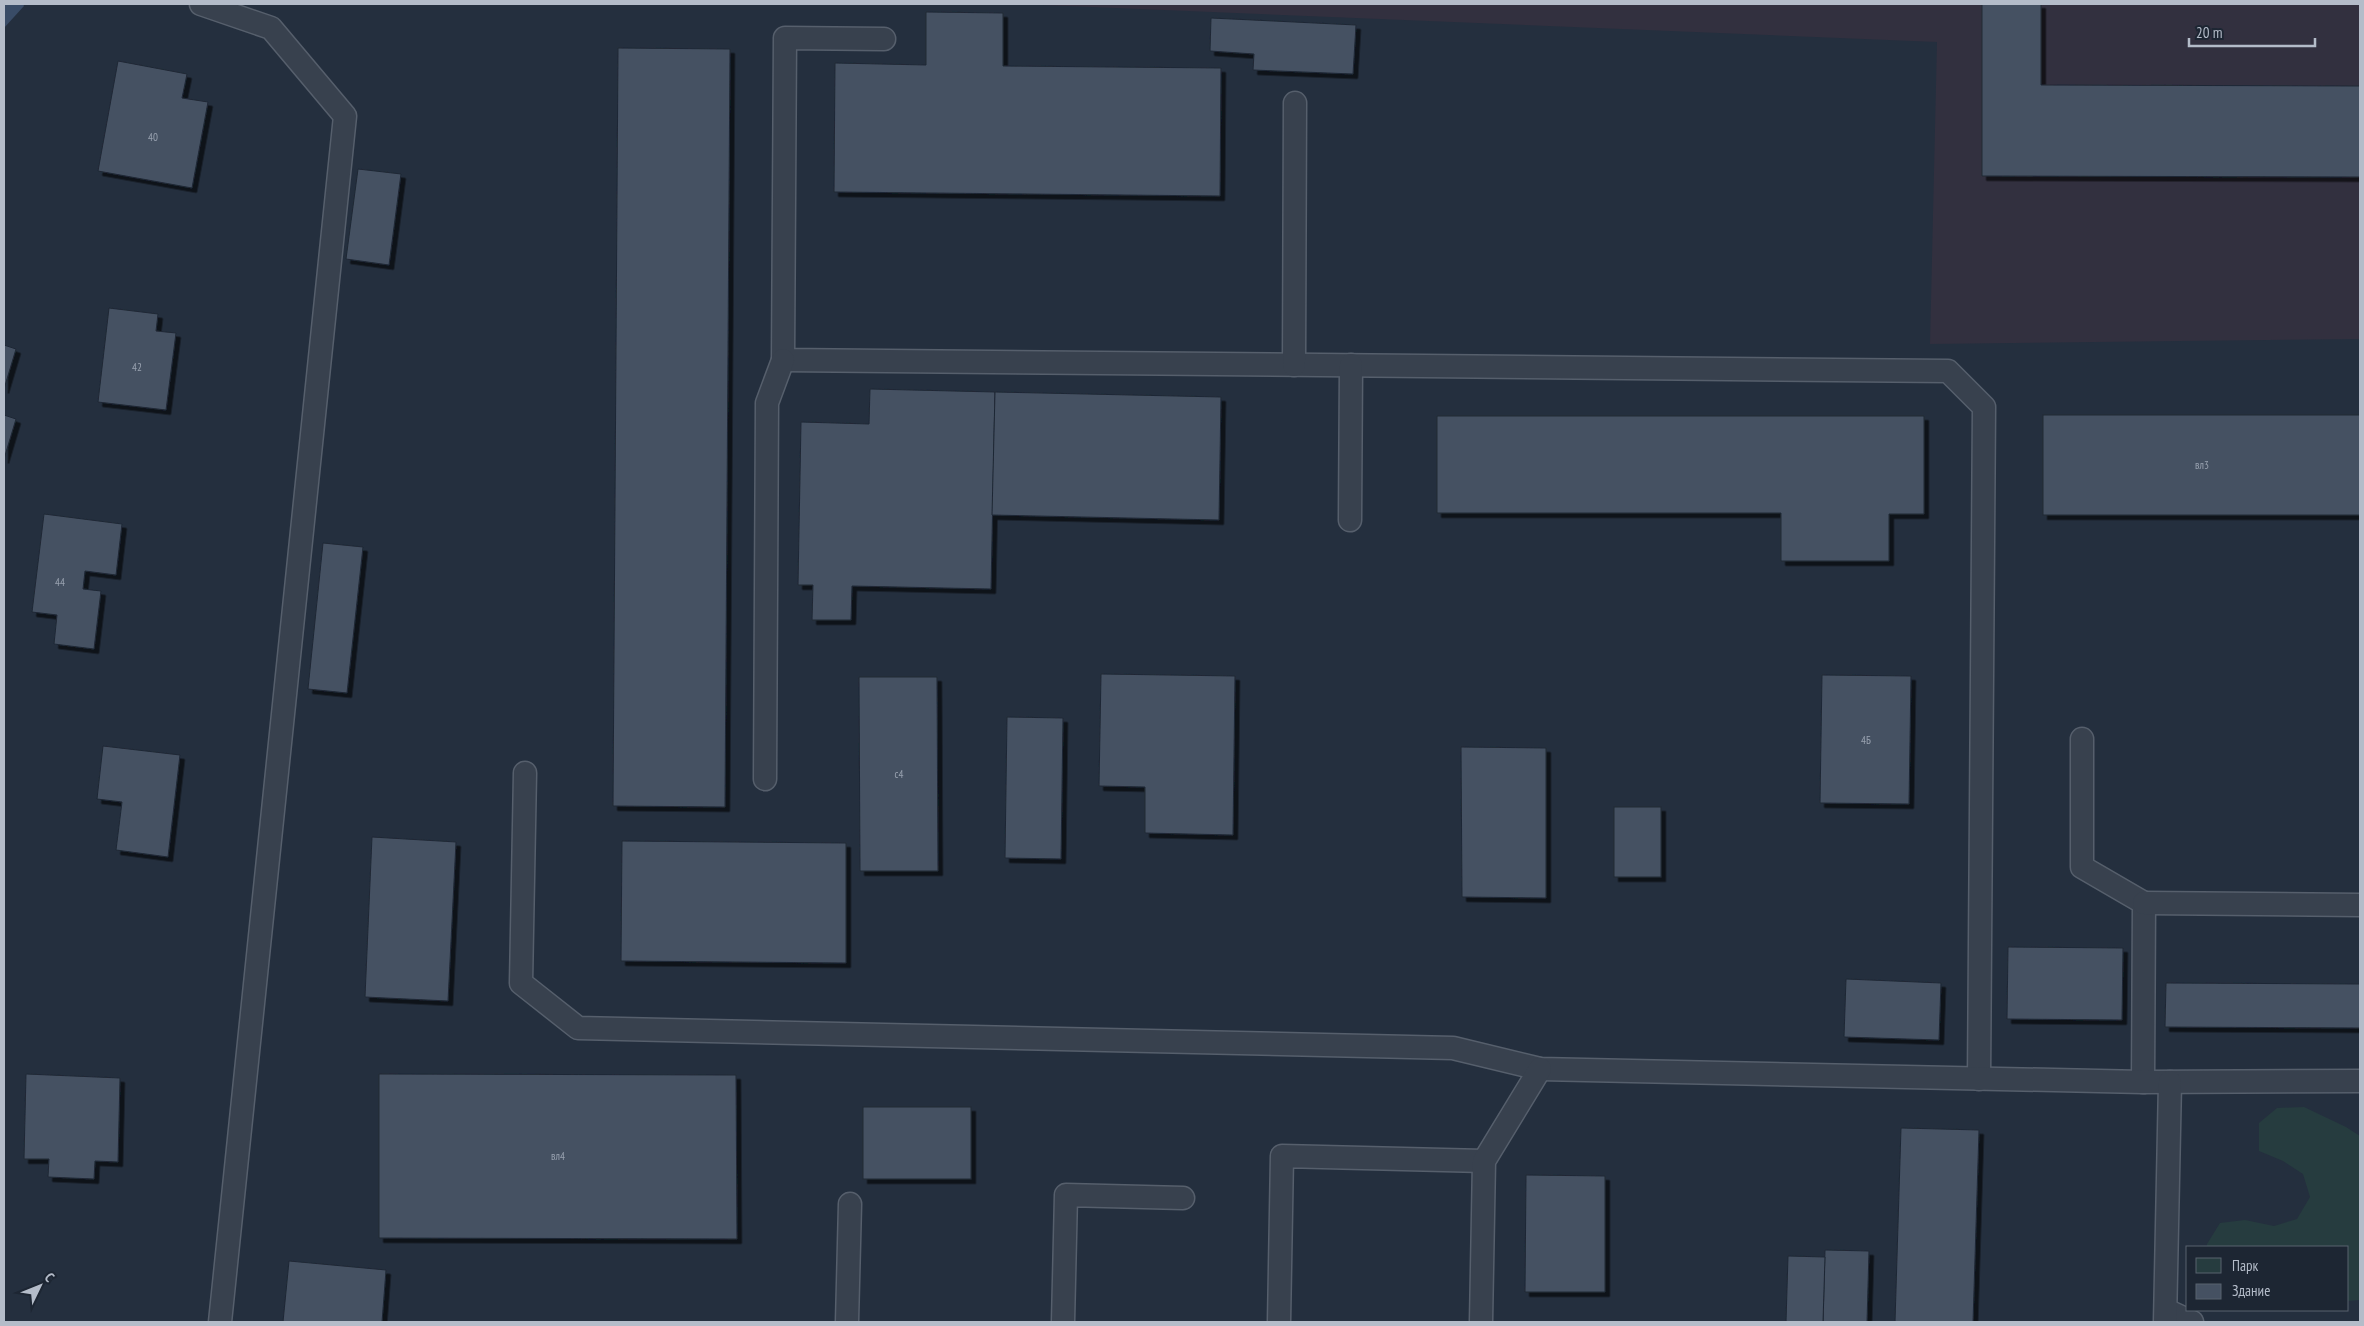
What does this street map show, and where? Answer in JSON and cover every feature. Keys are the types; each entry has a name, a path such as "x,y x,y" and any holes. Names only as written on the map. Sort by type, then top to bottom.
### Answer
{"lane":[{"path":"201,4 271,28 345,116 220,1322"},
{"path":"764,779 768,404 783,360 785,38 884,39"},
{"path":"1294,365 1295,103"},
{"path":"783,360 1948,371 1984,407 1979,1079"},
{"path":"1350,520 1351,365"},
{"path":"2082,739 2082,867 2144,903 2360,905"},
{"path":"526,773 521,983 578,1028 1453,1048 1540,1069 2143,1082 2360,1080"},
{"path":"2143,1082 2144,903"},
{"path":"1481,1322 1484,1161 1540,1069"},
{"path":"2170,1082 2165,1316 2192,1322"},
{"path":"1279,1322 1282,1156 1484,1161"},
{"path":"1063,1322 1066,1195 1183,1198"},
{"path":"847,1322 850,1204"}],"shaded area":[{"path":"1019,4 2360,4 2360,339 1930,344 1937,42"}],"green space":[{"path":"2304,1107 2346,1127 2360,1136 2360,1300 2349,1301 2349,1246 2207,1246 2220,1223 2245,1220 2274,1226 2297,1219 2310,1197 2303,1174 2283,1161 2259,1151 2259,1123 2277,1108"}],"water":[{"path":"4,4 23,4 24,6 4,28"}],"building":[{"path":"1982,4 2041,4 2041,85 2360,86 2360,177 1982,176"},
{"path":"926,12 1003,13 1003,66 1221,68 1220,196 834,192 835,63 926,65"},
{"path":"1211,18 1356,25 1353,74 1253,70 1254,54 1210,51"},
{"path":"618,48 730,49 725,807 613,806"},
{"path":"118,61 187,74 182,98 208,102 192,188 98,171"},
{"path":"358,169 401,174 389,265 346,259"},
{"path":"109,308 158,314 156,331 176,333 166,410 98,402"},
{"path":"4,345 16,349 4,389"},
{"path":"870,389 995,392 991,589 852,586 851,620 812,620 813,585 798,585 801,422 869,424"},
{"path":"995,392 1221,397 1219,520 992,515"},
{"path":"4,415 16,419 4,459"},
{"path":"2043,415 2360,415 2360,515 2043,515"},
{"path":"1437,416 1924,416 1924,514 1889,514 1889,561 1781,561 1781,513 1437,513"},
{"path":"44,514 122,524 116,575 85,571 83,589 101,591 94,649 54,644 57,615 32,612"},
{"path":"323,543 363,547 347,693 308,689"},
{"path":"1101,674 1235,676 1233,835 1145,833 1145,787 1099,786"},
{"path":"1822,675 1911,676 1909,804 1820,803"},
{"path":"859,677 937,677 938,871 860,871"},
{"path":"1007,717 1063,718 1061,859 1005,858"},
{"path":"103,746 180,755 168,857 116,850 122,802 97,799"},
{"path":"1461,747 1546,748 1546,898 1462,897"},
{"path":"1614,807 1661,807 1661,877 1614,877"},
{"path":"372,837 456,842 448,1001 365,997"},
{"path":"622,841 846,843 846,963 621,961"},
{"path":"2008,947 2123,948 2122,1020 2007,1019"},
{"path":"1846,979 1941,983 1939,1040 1844,1037"},
{"path":"2166,983 2360,984 2360,1028 2165,1027"},
{"path":"26,1074 120,1078 118,1162 95,1161 94,1179 48,1177 49,1159 24,1159"},
{"path":"379,1074 736,1075 737,1239 379,1238"},
{"path":"863,1107 971,1107 971,1179 863,1179"},
{"path":"1901,1128 1979,1130 1973,1322 1895,1322"},
{"path":"1526,1175 1605,1176 1605,1292 1525,1292"},
{"path":"1825,1250 1869,1251 1867,1322 1823,1322"},
{"path":"1788,1256 1825,1257 1823,1322 1786,1322"},
{"path":"289,1261 386,1270 382,1322 283,1322"}]}
